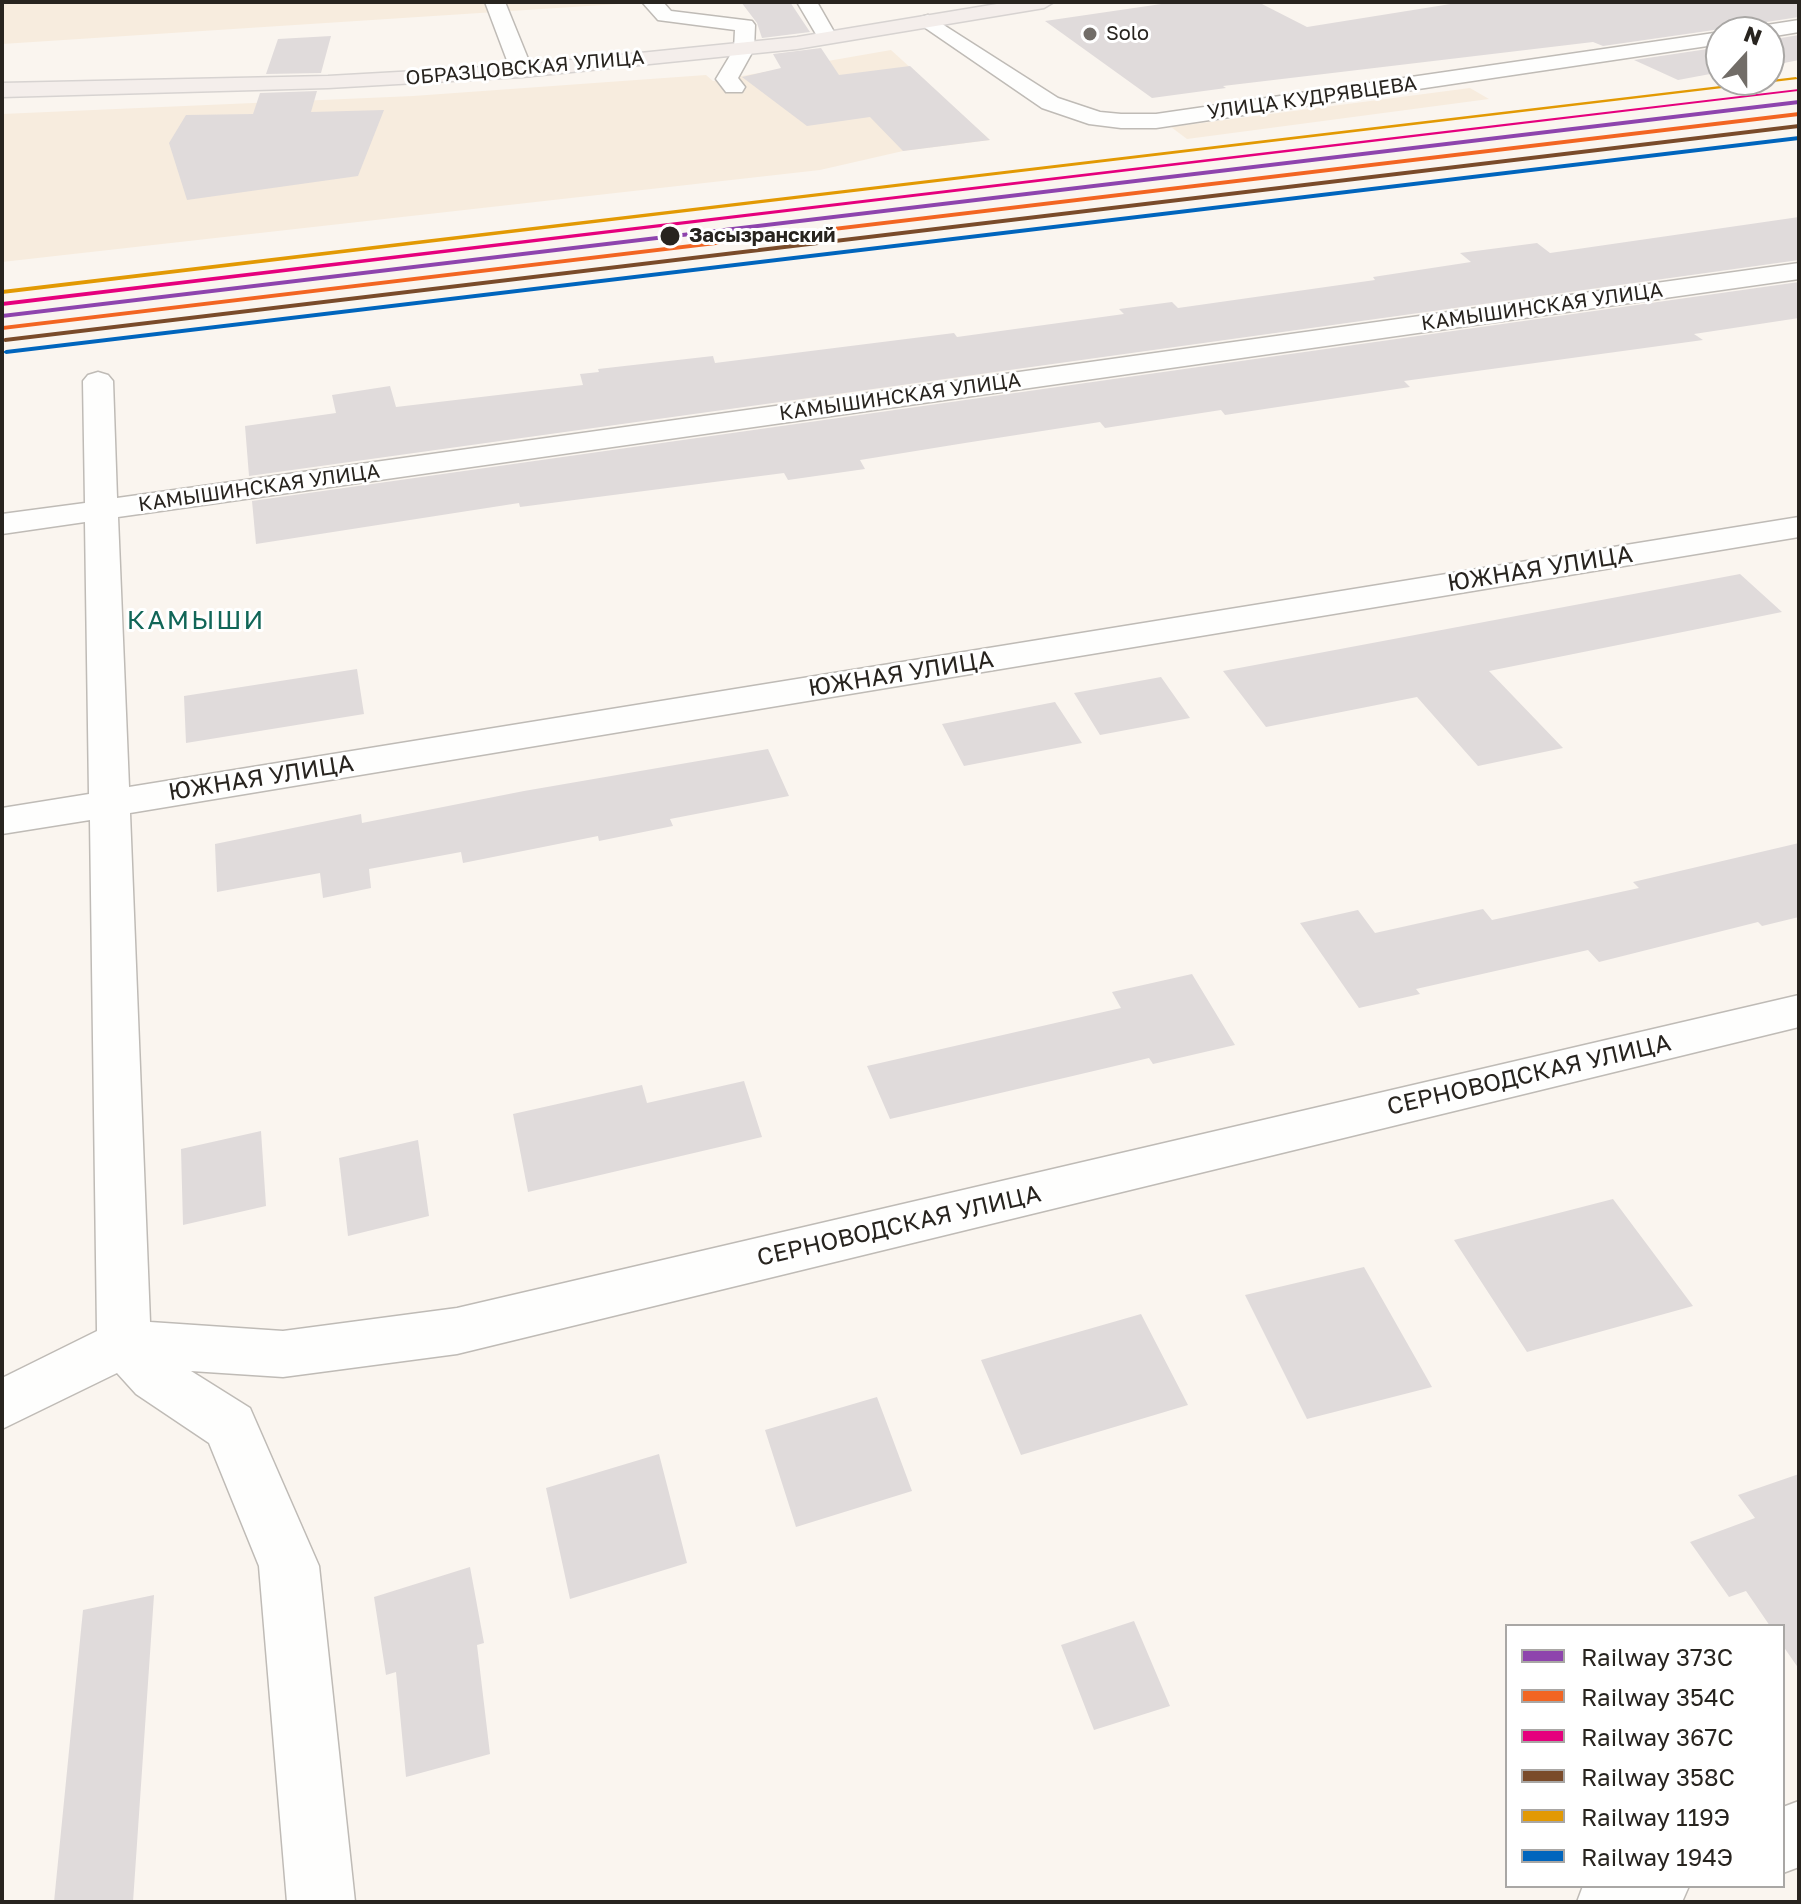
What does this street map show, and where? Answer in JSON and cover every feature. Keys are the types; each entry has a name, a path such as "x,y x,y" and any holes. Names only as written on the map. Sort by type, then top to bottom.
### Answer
{"main road":[{"name":"ОБРАЗЦОВСКАЯ УЛИЦА","path":"2,90 328,82 522,71 744,49 1044,2"}],"street":[{"path":"495,2 522,71"},
{"path":"652,2 665,16 745,25 744,49 727,79 734,87"},
{"path":"807,2 827,37"},
{"name":"УЛИЦА КУДРЯВЦЕВА","path":"928,21 1050,103 1097,119 1121,121 1156,121 1705,40"},
{"name":"КАМЫШИНСКАЯ УЛИЦА","path":"2,524 1799,271"},
{"path":"98,381 124,1343 155,1377 230,1426 289,1566 321,1902"},
{"name":"ЮЖНАЯ УЛИЦА","path":"2,821 1799,527"},
{"name":"СЕРНОВОДСКАЯ УЛИЦА","path":"124,1343 283,1354 457,1331 1799,1011"},
{"path":"2,1405 124,1343"},
{"path":"1611,1902 1650,1888"}],"shaded area":[{"path":"2,2 633,2 634,3 2,44"},
{"path":"891,50 990,140 903,151 820,170 2,262 2,114 413,96 706,75 713,81"},
{"path":"1470,88 1489,99 1187,139 1171,127"}],"building":[{"path":"741,2 790,2 810,32 762,38 757,23"},
{"path":"1175,2 1258,2 1307,27 1463,2 1799,2 1799,17 1785,19 1785,16 1705,16 1705,31 1603,46 1593,42 1223,86 1226,88 1152,98 1045,21"},
{"path":"1799,35 1799,60 1785,63 1785,37"},
{"path":"331,36 321,73 266,74 278,39"},
{"path":"821,48 839,75 910,66 990,140 903,151 870,117 807,126 742,77 781,68 773,54"},
{"path":"1705,49 1705,75 1678,80 1634,60"},
{"path":"317,91 311,112 384,110 358,176 187,200 169,143 186,115 253,114 260,93"},
{"path":"1799,217 1799,260 249,476 245,426 336,413 332,395 390,386 396,407 583,385 580,374 599,372 598,369 713,356 715,363 954,333 957,337 1124,314 1119,309 1172,302 1178,308 1375,280 1373,277 1471,262 1460,253 1537,243 1550,253"},
{"path":"1799,282 1799,318 1694,334 1703,340 1404,381 1410,387 1225,415 1221,410 1105,428 1100,422 860,460 865,469 788,480 784,473 520,507 519,503 256,544 252,501"},
{"path":"1740,574 1782,612 1489,671 1563,748 1478,766 1417,697 1266,727 1223,671"},
{"path":"357,669 364,714 186,743 184,696"},
{"path":"1161,677 1190,718 1100,735 1074,693"},
{"path":"1055,702 1082,743 964,766 942,724"},
{"path":"768,749 789,796 670,819 673,826 599,841 598,836 463,863 461,852 369,869 371,888 323,898 320,873 217,892 215,844 361,814 362,823 524,791"},
{"path":"1799,843 1799,917 1762,926 1758,922 1599,962 1588,950 1416,989 1420,994 1359,1008 1300,923 1358,910 1375,933 1483,909 1492,920 1639,888 1633,882"},
{"path":"1192,974 1235,1045 1153,1064 1149,1058 890,1119 867,1066 1121,1008 1112,992"},
{"path":"744,1081 762,1137 528,1192 513,1114 642,1085 647,1103"},
{"path":"261,1131 266,1206 183,1225 181,1149"},
{"path":"418,1140 429,1216 348,1236 339,1158"},
{"path":"1613,1199 1693,1306 1527,1352 1454,1240"},
{"path":"1364,1267 1432,1387 1307,1419 1245,1295"},
{"path":"1141,1314 1188,1405 1021,1455 981,1360"},
{"path":"877,1397 912,1491 796,1527 765,1430"},
{"path":"659,1454 687,1563 570,1599 546,1488"},
{"path":"1799,1474 1799,1669 1785,1649 1785,1624 1769,1624 1746,1591 1729,1597 1690,1542 1755,1518 1738,1495"},
{"path":"470,1567 484,1643 477,1645 490,1754 406,1777 396,1672 386,1675 374,1597"},
{"path":"154,1595 133,1902 54,1902 83,1610"},
{"path":"1134,1621 1170,1706 1094,1730 1061,1645"}],"rail line":[{"name":"119Э","path":"2,292 1796,78"},
{"name":"367С","path":"2,304 1798,90"},
{"name":"373C","path":"2,316 1799,102"},
{"name":"354С","path":"3,328 1799,114"},
{"name":"358С","path":"5,340 1799,126"},
{"name":"194Э","path":"6,352 1799,138"}],"place":[{"name":"Solo","path":"1090,34"},
{"name":"Засызранский","path":"670,236"}],"district":[{"name":"КАМЫШИ","path":"196,621"}]}
